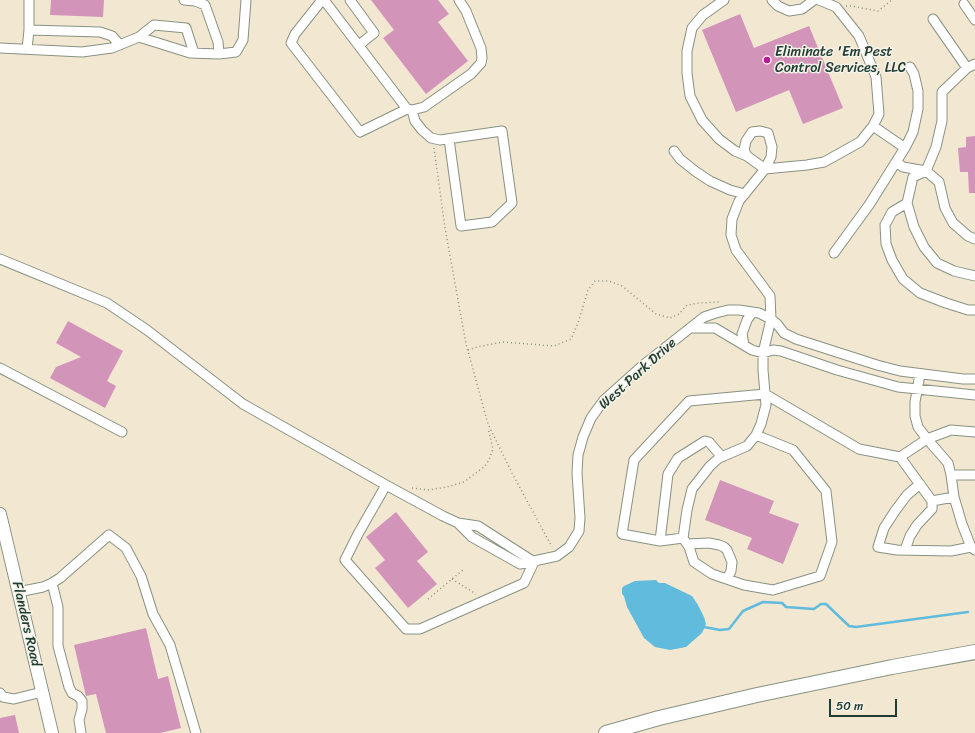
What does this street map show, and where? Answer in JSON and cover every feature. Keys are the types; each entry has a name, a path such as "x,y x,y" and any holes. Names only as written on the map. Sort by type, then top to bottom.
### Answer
{"highway":[{"path":"606,733 659,718 771,692 885,668 975,652"}],"main road":[{"name":"Flanders Road","path":"0,514 5,554 18,592 52,733"}],"street":[{"path":"27,49 29,30 29,0"},
{"path":"184,0 195,0 205,5 218,42 219,54"},
{"path":"139,37 194,53 219,54 236,52 244,40 246,0"},
{"path":"449,139 461,226 492,222 512,203 502,131 440,140 432,138 422,130 415,121 410,109 323,0 295,34 291,43 360,132 410,109 424,107 471,74 481,63 481,48 460,0"},
{"path":"350,0 374,33 359,45"},
{"path":"724,0 703,15 692,28 687,51 687,73 690,96 702,120 719,139 735,151 747,156 765,169 824,162 860,142 873,126 879,114 876,77 859,36 836,7 819,0"},
{"path":"772,0 778,6 789,11 802,9 814,0"},
{"path":"964,4 975,20"},
{"path":"933,19 971,66 942,92 942,121 936,147 926,171 913,177 907,203 914,227 924,247 938,263 954,271 975,276"},
{"path":"0,48 82,52 112,48 139,37 154,25 186,28 194,53"},
{"path":"29,30 100,32 112,36 120,44"},
{"path":"834,253 869,205 905,148 912,132 918,109 918,91 914,74 910,67"},
{"path":"873,126 905,148"},
{"path":"747,156 744,150 746,141 752,132 760,131 768,133 771,141 772,157 765,169 739,201 732,219 731,235 736,250 770,296 771,319 763,352 766,405 761,424 756,435 747,446 722,457 710,466 692,489 687,510 685,541 694,562 712,574 744,585 773,590 820,576 832,542 826,491 793,450 756,435"},
{"path":"674,151 680,159 695,171 710,180 730,190 746,194"},
{"path":"896,162 903,167 926,171 939,182 945,208 953,223 968,236 975,239"},
{"path":"907,203 892,212 885,224 886,244 892,260 903,279 920,293 968,310 975,310"},
{"name":"West Park Drive","path":"0,259 107,303 147,330 243,404 390,487 458,523 472,538 520,564 556,556 569,547 579,531 580,518 577,473 578,455 583,437 591,418 604,400 642,366 704,317 728,310 759,313 771,319 784,333 796,339 877,365 920,374 975,379"},
{"path":"744,345 742,334 746,320 752,313"},
{"name":"West Park Drive","path":"690,328 715,328 752,350 763,352 773,350 781,351 873,380 898,386 975,394"},
{"path":"0,368 122,432"},
{"path":"920,374 917,389 915,416 918,427 948,463 952,475 954,497 973,549 905,550 878,546 884,528 895,511 907,494 920,484"},
{"path":"727,579 731,571 732,562 727,550 719,544 685,541 660,541 622,534 634,460 689,401 765,394 859,449 900,457 932,501 932,509 917,525 910,536 905,550"},
{"path":"900,457 927,439 951,430 975,432"},
{"path":"660,541 668,474 678,458 704,441 709,442 722,457"},
{"path":"952,475 975,475"},
{"path":"390,487 358,534 345,560 406,629 420,629 524,582 534,562"},
{"path":"932,501 954,497"},
{"path":"18,592 43,587 60,578 109,535 126,548 141,576 153,614 170,645 196,733"},
{"path":"52,583 58,607 58,646 69,687 72,693 78,696 82,702 79,720 82,733"},
{"path":"0,694 3,697 14,699 42,692"}],"path":[{"path":"836,7 851,6 878,11 892,0"},
{"path":"390,487 428,490 464,482 485,466 493,449 488,424 468,350 445,228 432,138"},
{"path":"468,350 503,342 554,346 571,339 578,323 588,290 595,281 609,281 622,286 656,314 670,318 679,314 686,305 724,302"},
{"path":"488,424 556,556"},
{"path":"428,599 464,569"},
{"path":"452,579 476,594 483,601"}],"water":[{"path":"656,580 659,583 665,583 692,596 704,617 706,624 702,633 686,647 670,650 655,647 644,638 627,607 622,594 622,588 624,586 635,581"}],"building":[{"path":"51,0 104,0 103,17 50,15"},
{"path":"371,0 438,0 449,14 438,22 468,61 426,94 383,38 394,30"},
{"path":"740,14 754,48 809,26 843,108 803,124 789,90 736,112 702,30"},
{"path":"975,136 975,193 969,193 968,172 960,172 958,148 966,147 966,137"},
{"path":"68,321 123,351 107,381 116,386 105,408 50,378 56,367 81,357 56,343"},
{"path":"720,480 774,501 769,513 799,524 783,564 747,549 752,538 705,520"},
{"path":"396,512 428,552 417,561 437,584 408,608 375,568 385,560 366,537"},
{"path":"146,628 158,679 168,676 181,728 160,733 106,733 96,694 86,696 74,645"},
{"path":"15,715 19,733 0,733 0,718"}],"waterway":[{"path":"704,627 720,630 729,629 743,611 763,602 782,603 786,607 814,609 821,604 826,604 849,626 856,627 968,612"}],"place":[{"name":"Eliminate 'Em Pest Control Services, LLC","path":"767,60"}]}
